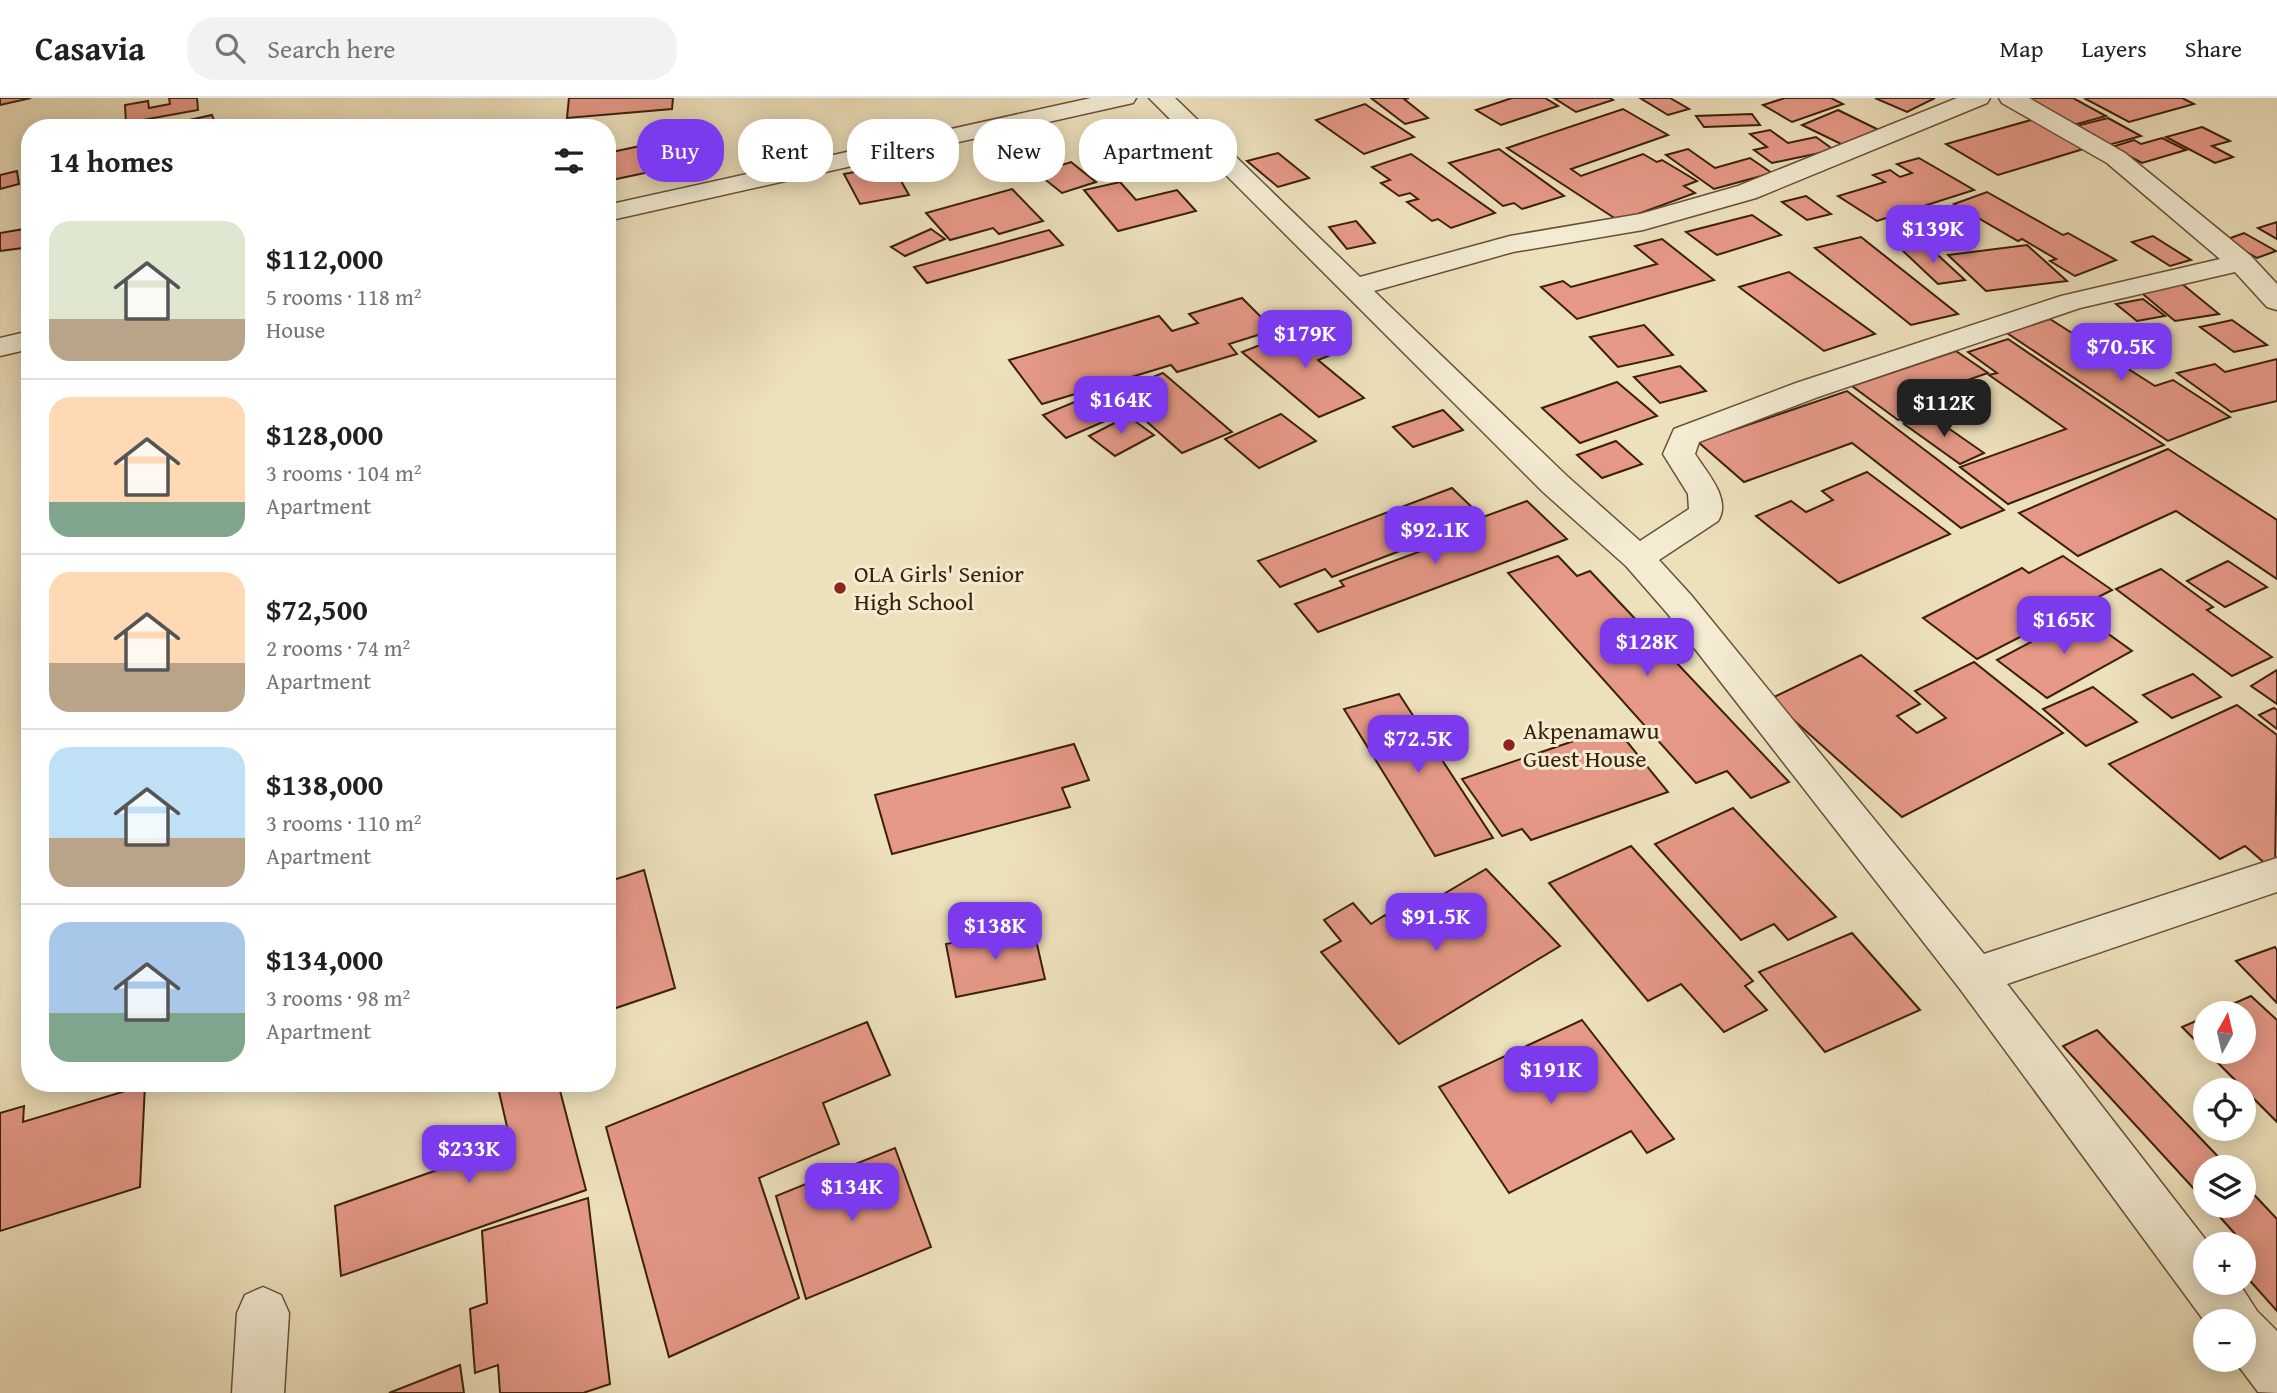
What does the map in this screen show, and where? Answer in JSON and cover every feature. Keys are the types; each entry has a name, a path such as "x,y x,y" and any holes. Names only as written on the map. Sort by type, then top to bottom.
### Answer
{"street":[{"path":"616,211 1124,98"},
{"path":"1161,98 1261,198 1356,286 1555,484 1638,558 1679,604 1975,976 2226,1309"},
{"path":"1356,286 1510,244 1643,222 1747,192 1978,98"},
{"path":"2011,98 2116,158 2241,262 2277,300"},
{"path":"1638,558 1706,513 1704,494 1679,454 1685,436 1807,390 2071,302 2241,262"},
{"path":"0,347 21,342"},
{"path":"1975,976 2277,875"},
{"path":"258,1393 262,1313"},
{"path":"2256,1346 2277,1373"}],"building":[{"path":"0,98 31,98 0,105"},
{"path":"169,98 197,98 198,110 148,119 126,119 125,105 148,101 149,108 170,104"},
{"path":"569,98 673,98 672,109 567,118"},
{"path":"1371,98 1409,98 1404,99 1428,118 1405,124"},
{"path":"1512,98 1545,98 1558,106 1501,125 1476,110"},
{"path":"1554,98 1610,98 1613,100 1576,112"},
{"path":"1640,98 1670,98 1689,109 1668,115"},
{"path":"1785,98 1831,98 1843,104 1792,122 1763,105"},
{"path":"1875,98 1935,98 1907,112"},
{"path":"2027,98 2073,98 2106,116 2070,126"},
{"path":"2084,98 2182,98 2194,104 2129,122"},
{"path":"1365,104 1414,137 1364,154 1316,120"},
{"path":"1623,109 1668,135 1571,169 1581,176 1643,154 1657,162 1662,160 1697,181 1684,186 1695,193 1619,221 1507,148"},
{"path":"1838,110 1879,130 1843,145 1802,125"},
{"path":"1752,114 1760,125 1704,127 1696,116"},
{"path":"212,115 214,119 194,119"},
{"path":"2038,118 2090,147 1998,175 1946,144"},
{"path":"2108,118 2141,136 2105,146 2072,127"},
{"path":"2202,127 2230,141 2212,146 2233,157 2215,163 2166,137"},
{"path":"1770,130 1788,143 1816,137 1834,150 1772,163 1754,150 1767,147 1750,134"},
{"path":"2162,138 2186,150 2142,163 2112,147 2134,140 2141,144"},
{"path":"637,147 637,175 616,179 616,151"},
{"path":"1499,149 1564,196 1522,209 1514,203 1503,206 1449,163"},
{"path":"1688,149 1715,168 1750,158 1772,173 1714,189 1666,155"},
{"path":"1278,153 1309,178 1278,187 1247,161"},
{"path":"1411,154 1495,213 1451,228 1438,219 1432,221 1407,202 1418,199 1410,193 1399,196 1381,183 1390,180 1372,167"},
{"path":"1919,158 1974,190 1877,221 1838,196 1885,182 1873,175 1890,170 1900,177 1912,173 1897,164"},
{"path":"1071,162 1079,168 1079,182 1096,182 1062,193 1048,182 1065,182 1065,164"},
{"path":"17,171 19,184 0,189 0,175"},
{"path":"848,182 902,182 909,195 860,204"},
{"path":"1120,182 1136,200 1177,190 1196,211 1118,231 1084,190"},
{"path":"1012,189 1043,221 999,234 993,228 950,240 926,213"},
{"path":"1987,192 2063,235 2068,233 2116,260 2075,276 2050,261 2056,259 2022,239 2018,241 1954,204"},
{"path":"1806,196 1831,214 1807,220 1782,202"},
{"path":"1752,215 1781,235 1717,255 1686,232"},
{"path":"1356,221 1375,243 1347,249 1329,227"},
{"path":"2277,222 2277,239 2258,228"},
{"path":"931,229 945,239 905,256 891,247"},
{"path":"21,230 21,248 0,251 0,233"},
{"path":"1049,230 1063,245 927,283 914,267"},
{"path":"2244,233 2276,251 2257,258 2225,240"},
{"path":"2153,236 2191,260 2170,266 2132,242"},
{"path":"1861,237 1958,314 1911,325 1815,248"},
{"path":"1662,239 1714,280 1577,319 1541,287 1563,281 1571,287 1657,264 1635,246"},
{"path":"2027,245 2067,281 1986,291 1948,255"},
{"path":"1928,246 1965,280 1938,284 1902,250"},
{"path":"1789,272 1875,334 1824,351 1739,287"},
{"path":"2181,283 2219,314 2175,321 2138,290"},
{"path":"1242,298 1274,330 1229,344 1237,354 1177,372 1171,365 1042,404 1009,360 1159,316 1172,331 1198,323 1189,314"},
{"path":"2143,299 2165,316 2137,321 2116,304"},
{"path":"2050,319 2155,386 2173,380 2230,417 2168,441 2007,333"},
{"path":"2232,320 2267,345 2234,352 2200,327"},
{"path":"1644,325 1673,355 1618,367 1590,337"},
{"path":"1309,326 1341,351 1318,360 1364,398 1319,417 1242,352"},
{"path":"2008,339 2164,445 2008,504 1960,467 2066,429 1989,375 1997,373 1968,352"},
{"path":"1956,351 1988,373 1904,402 1918,413 1898,420 1852,386"},
{"path":"2277,359 2277,401 2231,412 2177,373 2215,364 2225,372"},
{"path":"1680,366 1706,391 1660,403 1634,377"},
{"path":"1163,373 1232,432 1182,453 1127,404 1140,398 1128,387"},
{"path":"1617,382 1657,416 1580,443 1542,408"},
{"path":"1118,384 1131,396 1116,403 1126,412 1066,438 1043,415"},
{"path":"1847,391 2004,510 1961,528 1852,443 1744,482 1698,442"},
{"path":"1443,410 1463,430 1413,447 1393,427"},
{"path":"1281,414 1316,441 1259,468 1225,439"},
{"path":"1928,414 1984,453 1960,464 1904,424"},
{"path":"1128,416 1154,435 1115,456 1089,436"},
{"path":"1616,441 1642,464 1602,478 1577,455"},
{"path":"2168,449 2277,520 2277,579 2176,511 2078,556 2019,513"},
{"path":"1867,472 1950,534 1839,583 1756,516 1791,501 1806,512 1833,500 1822,491"},
{"path":"1452,488 1479,514 1418,537 1423,542 1332,577 1325,569 1280,587 1258,561"},
{"path":"1527,501 1567,539 1318,632 1295,604 1344,586 1340,581 1467,534 1458,526"},
{"path":"1558,556 1577,576 1590,571 1789,782 1751,798 1727,771 1696,783 1508,573"},
{"path":"2063,556 2112,590 1977,659 1923,618 2022,568 2029,573"},
{"path":"2228,561 2267,587 2225,607 2187,581"},
{"path":"2161,569 2213,607 2207,610 2272,657 2232,676 2116,589"},
{"path":"2082,615 2132,651 2047,698 1997,660"},
{"path":"1861,655 1920,704 1897,716 1917,733 1946,718 1915,691 1974,662 2063,733 1902,817 1770,699"},
{"path":"2277,670 2277,704 2251,686"},
{"path":"2193,674 2221,697 2172,718 2143,695"},
{"path":"2093,687 2137,722 2086,746 2043,709"},
{"path":"1399,694 1493,838 1435,856 1344,709"},
{"path":"2237,705 2277,735 2275,872 2245,846 2220,859 2109,764"},
{"path":"2274,708 2277,710 2277,729 2259,715"},
{"path":"1615,727 1668,792 1531,840 1522,829 1502,836 1462,779"},
{"path":"1074,744 1089,780 1062,788 1070,807 892,854 875,795"},
{"path":"1733,808 1836,917 1788,940 1774,924 1741,940 1655,844"},
{"path":"1631,846 1753,981 1745,986 1767,1010 1724,1032 1681,984 1648,1001 1549,883"},
{"path":"1486,869 1560,946 1399,1044 1321,952 1341,941 1324,920 1353,903 1371,924 1385,915 1393,924"},
{"path":"644,870 675,988 616,1008 616,879"},
{"path":"1033,927 1045,979 956,997 946,944"},
{"path":"1852,933 1920,1010 1825,1052 1759,972"},
{"path":"2275,947 2277,950 2277,1003 2236,961"},
{"path":"2251,996 2277,1020 2277,1122 2256,1101 2256,1078 2233,1078 2219,1064 2256,1064 2256,1001 2240,1001"},
{"path":"1582,1020 1674,1139 1647,1153 1631,1131 1509,1193 1439,1087"},
{"path":"867,1022 890,1075 823,1103 839,1144 759,1178 799,1298 669,1357 606,1127"},
{"path":"2193,1022 2193,1038 2182,1027"},
{"path":"2097,1030 2193,1130 2193,1141 2203,1141 2217,1155 2193,1155 2193,1188 2063,1046"},
{"path":"122,1092 145,1092 140,1187 0,1231 0,1113 24,1106 23,1122"},
{"path":"499,1092 560,1092 586,1190 341,1276 335,1206 511,1144"},
{"path":"895,1148 931,1247 806,1299 776,1196"},
{"path":"2256,1197 2277,1219 2277,1311 2256,1287 2256,1232 2233,1232 2221,1218 2256,1218"},
{"path":"588,1198 610,1384 583,1393 500,1393 498,1365 475,1373 470,1309 487,1303 482,1231"},
{"path":"460,1365 464,1393 389,1393"}],"place":[{"name":"OLA Girls' Senior High School","path":"840,588"},
{"name":"Akpenamawu Guest House","path":"1509,745"}]}
